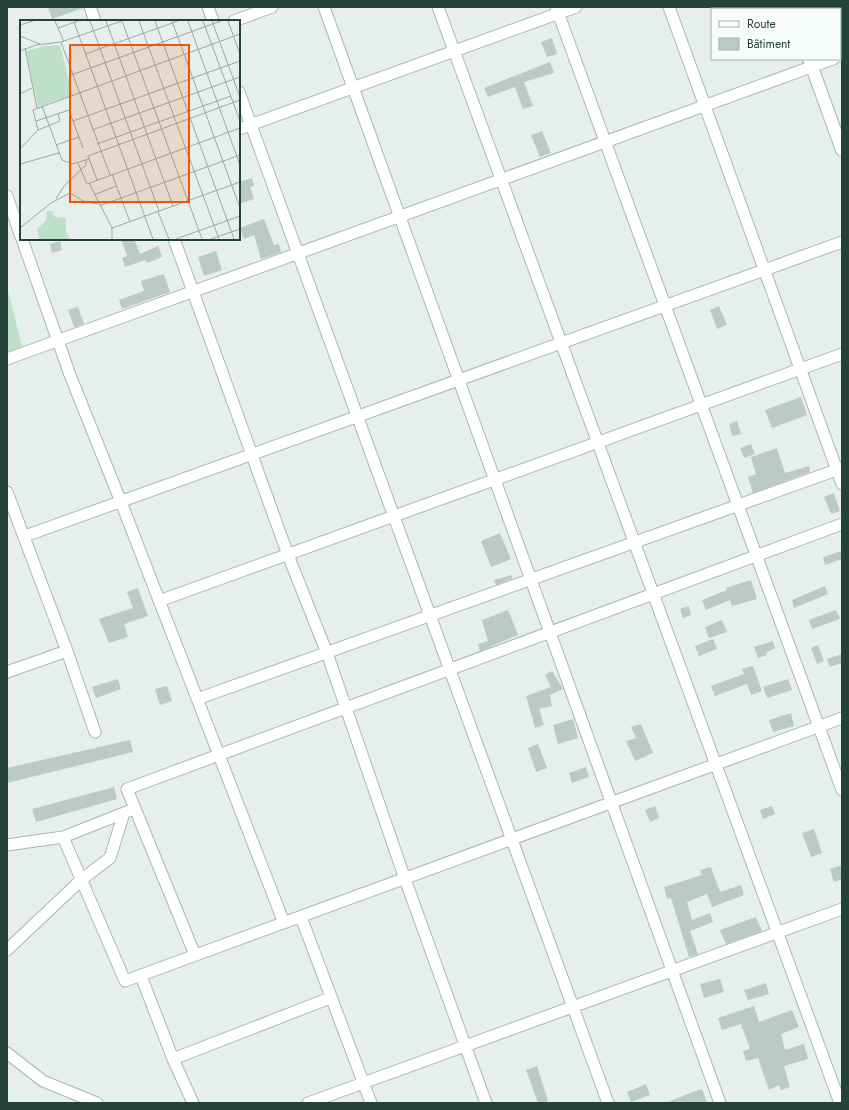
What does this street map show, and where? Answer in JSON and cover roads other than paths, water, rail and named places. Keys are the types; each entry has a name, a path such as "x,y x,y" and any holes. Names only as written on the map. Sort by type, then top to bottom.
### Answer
{"street":[{"path":"90,7 95,20"},
{"path":"208,7 213,20"},
{"path":"237,20 272,7"},
{"path":"324,7 720,1103"},
{"path":"438,7 840,1103"},
{"path":"240,129 454,51 557,10 576,7"},
{"path":"669,7 764,270 840,469 842,484"},
{"path":"557,10 842,790"},
{"path":"7,358 605,142 705,105 810,63 827,60"},
{"path":"810,63 842,150"},
{"path":"240,95 608,1103"},
{"path":"7,196 17,211 20,231"},
{"path":"22,240 70,375 122,502 284,923"},
{"path":"174,240 288,554 327,653 405,879 486,1103"},
{"path":"24,536 842,242"},
{"path":"160,601 842,354"},
{"path":"197,699 840,469"},
{"path":"7,492 67,651 95,732"},
{"path":"195,956 130,811 127,789 842,524"},
{"path":"7,672 67,651"},
{"path":"62,837 125,981 842,718"},
{"path":"7,845 62,837 130,811"},
{"path":"7,950 81,880 110,858 130,811"},
{"path":"308,1103 842,909"},
{"path":"301,917 330,998 371,1103"},
{"path":"141,976 173,1059 193,1103"},
{"path":"173,1059 330,998"},
{"path":"7,1053 42,1081 97,1103"}]}
